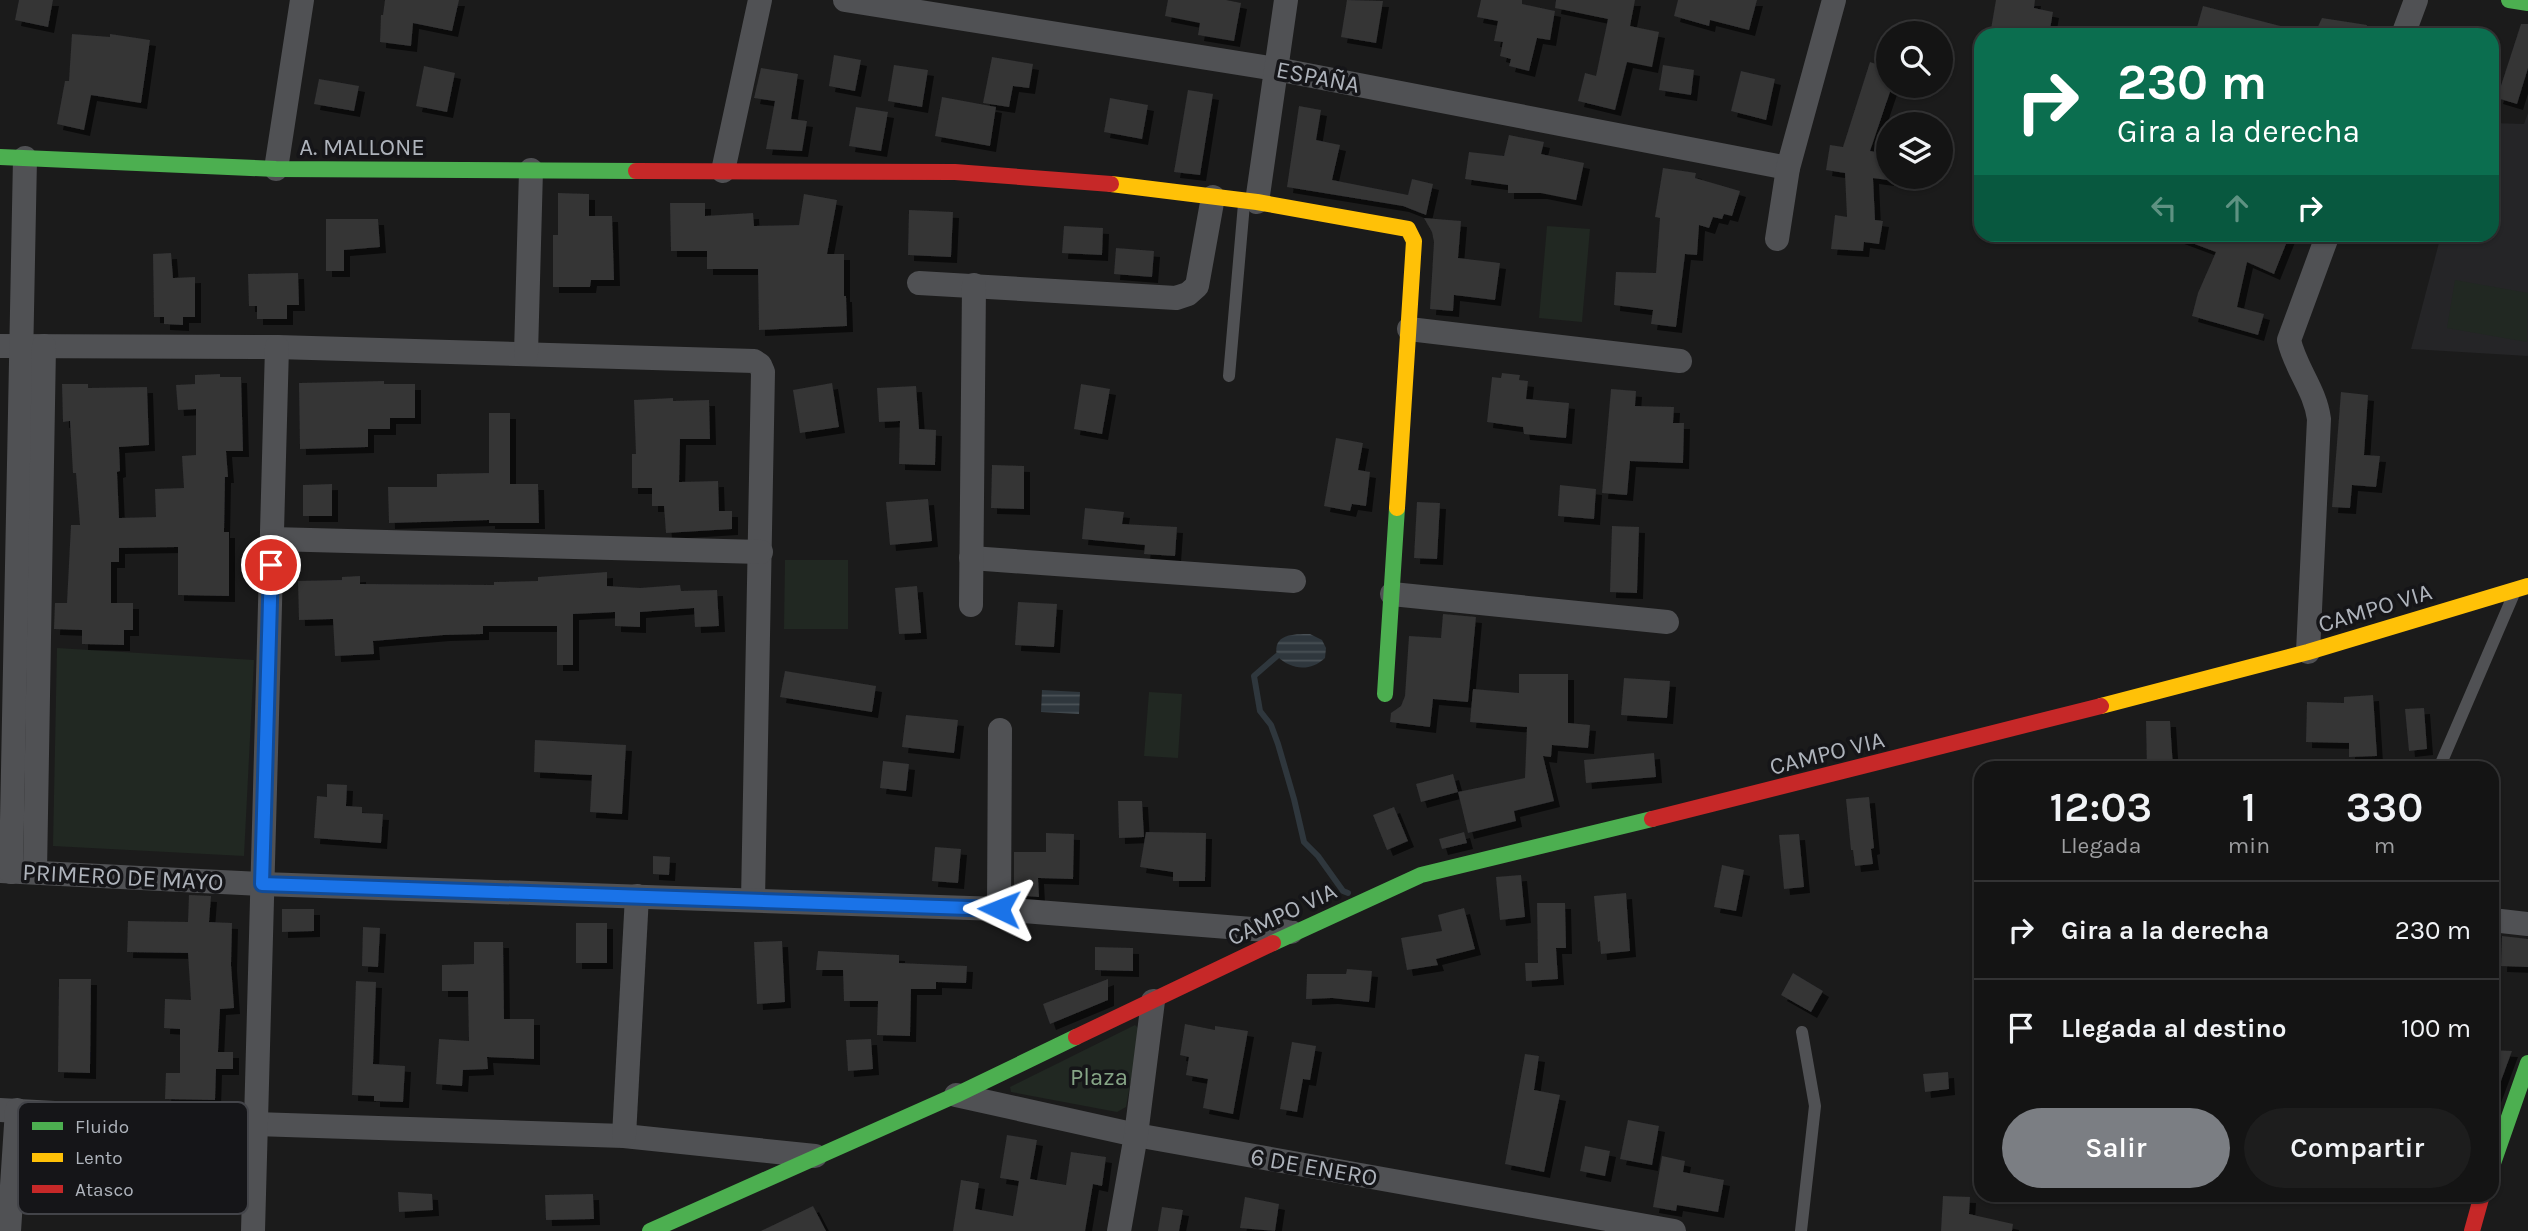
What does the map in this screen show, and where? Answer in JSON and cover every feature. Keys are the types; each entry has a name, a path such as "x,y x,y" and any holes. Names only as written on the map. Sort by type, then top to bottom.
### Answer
{"street":[{"path":"276,169 302,0"},
{"path":"723,171 760,0"},
{"name":"ESPAÑA","path":"845,0 1276,69 1788,168"},
{"path":"1251,201 1286,0"},
{"path":"1777,239 1788,168 1833,0"},
{"path":"2406,28 2416,0"},
{"path":"2509,0 2528,3"},
{"name":"A. MALLONE","path":"0,157 276,169 955,172 1083,181 1251,201 1408,229 1414,242 1409,329"},
{"path":"15,872 25,158"},
{"path":"526,355 531,170"},
{"path":"919,283 1176,298 1197,286 1213,197"},
{"path":"2308,652 2319,419 2316,400 2292,354 2289,340 2325,242"},
{"path":"971,605 974,285"},
{"path":"1385,694 1409,329 1680,362"},
{"path":"22,346 277,347 754,361 760,365 763,372 761,551 753,900"},
{"path":"253,1231 277,347"},
{"path":"272,538 761,551"},
{"path":"971,558 1294,581"},
{"name":"CAMPO VIA","path":"650,1231 956,1095 1295,932 1421,875 1828,776 2308,652 2522,588"},
{"path":"1392,594 1667,622"},
{"path":"999,909 1000,730"},
{"name":"PRIMERO DE MAYO","path":"15,872 262,884 999,909 1295,932"},
{"path":"624,1136 637,896"},
{"path":"2499,921 2528,924"},
{"path":"1119,1231 1136,1135 1153,1001"},
{"path":"2499,1146 2528,1063"},
{"name":"6 DE ENERO","path":"956,1095 1136,1135 1674,1231"},
{"path":"9,1110 9,1231"},
{"path":"248,1124 624,1136 816,1156"},
{"path":"2472,1231 2480,1202"}],"lane":[{"path":"1229,376 1251,201"},
{"path":"2442,761 2522,588"},
{"path":"1801,1231 1815,1106 1802,1032"}],"shaded area":[{"path":"2528,113 2528,356 2411,349 2439,242 2499,242 2499,123 2524,124"},
{"path":"1310,634 1322,640 1326,648 1325,658 1319,663 1307,667 1294,666 1277,656 1276,649 1281,639 1291,635"},
{"path":"1042,690 1080,692 1079,714 1041,712"}],"green space":[{"path":"1547,226 1590,229 1582,322 1539,318"},
{"path":"2455,280 2528,293 2527,342 2447,328"},
{"path":"785,560 848,560 848,629 784,629"},
{"path":"57,648 254,660 244,856 53,846"},
{"path":"1149,692 1182,694 1178,758 1144,756"},
{"name":"Plaza","path":"1135,1025 1140,1030 1126,1107 1117,1112 1011,1092 1010,1087"}],"building":[{"path":"19,0 53,0 48,27 15,20"},
{"path":"385,0 459,0 452,31 413,23 411,46 380,42 381,15"},
{"path":"1168,0 1226,0 1241,3 1234,41 1198,35 1200,23 1165,16"},
{"path":"1347,0 1383,1 1376,43 1341,37"},
{"path":"1481,0 1522,0 1522,4 1555,11 1550,40 1537,38 1529,71 1509,66 1511,59 1500,56 1503,42 1494,41 1498,21 1477,17"},
{"path":"1556,0 1635,0 1630,26 1659,32 1652,67 1627,62 1615,110 1578,101 1585,73 1596,76 1608,19 1555,8"},
{"path":"1678,0 1757,0 1749,30 1710,20 1709,26 1674,16"},
{"path":"1996,0 2035,0 2034,8 2053,12 2050,28 1991,28"},
{"path":"2203,6 2288,28 2201,28 2197,27"},
{"path":"2322,18 2367,25 2367,28 2317,28"},
{"path":"2521,24 2528,24 2528,68 2517,104 2499,99"},
{"path":"72,34 110,37 110,34 150,40 141,103 91,95 84,130 57,124 65,81 69,81"},
{"path":"834,55 861,60 855,91 829,86"},
{"path":"992,57 1033,64 1029,88 1013,86 1009,107 983,103"},
{"path":"1870,62 1876,64 1876,98 1888,98 1883,112 1876,112 1876,133 1870,151 1876,152 1876,178 1873,178 1875,220 1883,221 1879,244 1864,242 1863,251 1831,249 1835,215 1847,217 1845,173 1826,170 1830,145 1843,147"},
{"path":"894,65 928,70 922,107 888,101"},
{"path":"1663,65 1694,70 1691,95 1659,90"},
{"path":"424,66 455,73 447,112 416,106"},
{"path":"761,68 798,74 791,119 807,121 802,151 766,149 775,101 754,98"},
{"path":"1741,71 1775,79 1766,120 1731,111"},
{"path":"319,79 359,86 354,111 314,104"},
{"path":"1188,90 1213,94 1200,175 1174,172"},
{"path":"942,97 996,107 990,146 935,136"},
{"path":"1110,98 1148,105 1142,139 1104,132"},
{"path":"1299,106 1321,110 1316,140 1340,145 1332,180 1408,195 1412,179 1433,184 1426,215 1403,206 1287,187"},
{"path":"856,107 888,112 881,151 849,146"},
{"path":"1509,135 1544,142 1541,154 1584,163 1576,200 1541,193 1508,193 1508,185 1465,179 1469,152 1504,156"},
{"path":"1663,168 1696,173 1695,178 1740,191 1732,216 1724,214 1722,219 1713,217 1709,228 1699,225 1697,255 1685,254 1676,327 1651,324 1653,310 1614,305 1616,272 1656,273 1660,218 1655,217"},
{"path":"558,193 589,194 589,216 612,216 614,280 591,280 590,287 553,287 553,235 558,235"},
{"path":"804,194 837,200 827,254 844,254 847,326 759,330 758,269 707,269 707,251 671,251 670,203 705,203 705,216 753,213 754,226 799,225"},
{"path":"909,210 953,212 951,257 908,255"},
{"path":"1424,218 1461,221 1458,258 1500,263 1495,300 1454,295 1453,311 1430,309 1434,242"},
{"path":"326,219 378,219 380,247 344,250 344,271 326,271"},
{"path":"1064,226 1103,228 1102,255 1062,253"},
{"path":"2189,242 2287,242 2274,274 2247,262 2237,307 2264,314 2258,335 2192,316 2198,293 2216,252"},
{"path":"1116,248 1154,251 1152,277 1114,274"},
{"path":"171,253 173,278 195,277 195,317 183,317 183,325 164,324 164,317 154,317 153,254"},
{"path":"298,273 299,305 287,305 287,319 257,319 257,306 249,306 248,274"},
{"path":"1502,373 1520,375 1519,380 1528,381 1526,399 1569,403 1566,438 1524,434 1523,427 1487,422 1492,377 1501,378"},
{"path":"220,374 220,377 241,377 243,451 226,451 228,477 225,477 224,532 229,532 229,596 178,595 178,547 119,548 119,562 111,562 111,603 133,603 133,630 124,630 124,645 82,644 82,630 54,629 55,603 67,603 71,525 80,525 70,421 63,422 62,384 88,384 88,388 147,387 149,445 119,447 119,518 156,517 155,489 184,488 182,456 196,455 196,409 178,410 176,385 195,384 195,375"},
{"path":"384,381 384,384 415,384 415,418 390,418 390,429 368,429 368,447 300,449 299,383"},
{"path":"832,383 839,427 800,433 793,390"},
{"path":"1081,384 1110,389 1102,434 1074,429"},
{"path":"916,386 919,429 936,430 935,465 899,464 900,421 879,422 877,388"},
{"path":"1611,389 1636,391 1635,406 1674,407 1673,423 1684,423 1683,463 1630,461 1627,495 1602,493"},
{"path":"2341,392 2368,395 2364,455 2380,456 2376,487 2352,485 2350,508 2332,507"},
{"path":"673,398 673,401 709,400 710,439 680,439 679,482 718,481 719,511 732,511 732,529 666,533 664,506 652,506 652,488 632,488 632,454 636,454 634,400"},
{"path":"489,413 510,413 510,484 538,484 539,523 489,523 489,520 389,523 388,487 437,487 437,474 489,473"},
{"path":"1336,438 1363,443 1358,470 1370,472 1366,506 1352,504 1350,511 1324,506"},
{"path":"992,465 1024,466 1024,509 991,508"},
{"path":"332,484 332,516 303,516 303,485"},
{"path":"1560,485 1596,489 1594,519 1558,516"},
{"path":"928,499 932,541 890,545 886,502"},
{"path":"1417,502 1440,503 1437,559 1414,558"},
{"path":"1085,508 1124,512 1122,524 1177,527 1175,556 1144,554 1145,545 1082,539"},
{"path":"1612,526 1639,527 1637,593 1610,592"},
{"path":"607,572 607,586 640,588 680,585 681,591 717,590 719,626 695,627 694,608 640,612 640,627 615,626 615,612 573,614 573,665 557,665 557,626 483,626 483,634 373,641 374,654 335,656 333,619 299,620 298,581 342,580 342,577 360,576 360,584 494,585 494,582 538,581 538,577"},
{"path":"917,586 921,633 899,634 895,588"},
{"path":"1018,602 1057,604 1054,647 1015,645"},
{"path":"1443,614 1476,617 1468,702 1433,699 1430,727 1390,722 1391,713 1401,706 1405,696 1409,636 1441,638"},
{"path":"785,671 876,686 872,712 780,697"},
{"path":"1519,674 1568,674 1568,723 1590,725 1588,748 1552,745 1551,757 1543,756 1554,801 1514,811 1516,821 1468,833 1458,792 1525,778 1527,727 1470,722 1473,689 1519,693"},
{"path":"1624,678 1670,681 1667,718 1621,715"},
{"path":"2373,695 2377,756 2349,757 2349,743 2306,742 2307,702 2344,703 2344,697"},
{"path":"2424,708 2427,749 2409,751 2405,709"},
{"path":"906,715 958,720 954,753 902,747"},
{"path":"2146,721 2170,721 2173,761 2147,761"},
{"path":"535,740 626,745 622,814 590,812 592,775 534,772"},
{"path":"1654,753 1656,777 1586,783 1584,760"},
{"path":"883,761 909,764 906,791 880,788"},
{"path":"1453,774 1458,792 1421,802 1416,784"},
{"path":"327,784 347,785 346,806 362,807 362,813 383,814 381,843 314,838 317,796 327,797"},
{"path":"1869,797 1873,864 1855,866 1846,799"},
{"path":"1118,801 1142,801 1144,837 1119,838"},
{"path":"1394,807 1408,841 1387,850 1373,815"},
{"path":"1146,832 1206,833 1205,881 1173,881 1173,872 1140,867"},
{"path":"1464,832 1467,843 1442,849 1439,839"},
{"path":"1046,833 1074,834 1073,879 1038,878 1039,897 1014,895 1014,852 1046,852"},
{"path":"1799,834 1804,887 1784,889 1779,835"},
{"path":"935,847 961,849 958,883 932,881"},
{"path":"653,856 670,857 669,875 653,874"},
{"path":"1722,865 1744,870 1736,911 1714,907"},
{"path":"1521,875 1525,917 1500,920 1496,877"},
{"path":"1626,893 1630,951 1601,954 1594,896"},
{"path":"189,895 211,896 209,922 232,923 234,1008 220,1009 218,1052 233,1052 233,1069 216,1069 215,1100 165,1099 166,1073 180,1073 180,1029 164,1028 165,999 191,1000 188,953 127,952 128,921 188,922"},
{"path":"1537,903 1565,903 1566,948 1556,948 1558,979 1526,981 1525,963 1538,963"},
{"path":"1464,908 1475,949 1436,959 1438,965 1407,970 1401,938 1442,931 1438,915"},
{"path":"282,909 314,909 314,931 282,932"},
{"path":"576,923 607,923 607,963 576,963"},
{"path":"363,927 380,928 378,967 362,966"},
{"path":"2502,936 2528,939 2528,967 2501,966"},
{"path":"782,941 785,1002 757,1004 754,942"},
{"path":"474,942 503,942 504,1019 534,1019 534,1059 487,1057 488,1069 463,1070 462,1086 436,1084 439,1039 469,1041 468,991 442,991 442,965 474,964"},
{"path":"1095,947 1133,948 1133,971 1095,970"},
{"path":"818,951 899,955 899,963 967,966 966,983 936,982 936,989 911,989 910,1036 877,1035 878,1001 844,1001 843,970 816,970"},
{"path":"1347,969 1372,971 1369,1002 1332,998 1306,999 1307,974 1346,974"},
{"path":"1793,973 1823,991 1811,1012 1781,995"},
{"path":"59,979 91,979 90,1073 58,1072"},
{"path":"1108,979 1108,1000 1050,1024 1043,1004"},
{"path":"356,981 376,982 373,1064 405,1066 403,1102 374,1101 374,1096 352,1095"},
{"path":"1185,1024 1215,1030 1215,1026 1248,1031 1233,1114 1203,1108 1208,1079 1186,1075 1189,1057 1180,1055"},
{"path":"871,1039 873,1069 848,1071 846,1040"},
{"path":"1292,1042 1316,1046 1310,1080 1303,1079 1297,1112 1280,1109"},
{"path":"2499,1050 2512,1051 2499,1086"},
{"path":"1525,1054 1539,1056 1534,1090 1560,1095 1544,1172 1505,1164"},
{"path":"1948,1072 1949,1089 1925,1092 1923,1074"},
{"path":"1628,1120 1659,1126 1652,1165 1620,1159"},
{"path":"1007,1135 1037,1140 1030,1179 1066,1185 1071,1152 1106,1157 1102,1186 1093,1184 1085,1231 953,1231 961,1180 979,1183 975,1209 1013,1216 1019,1181 1000,1178"},
{"path":"1585,1146 1610,1151 1605,1176 1580,1171"},
{"path":"1662,1156 1685,1161 1683,1172 1724,1180 1718,1212 1677,1205 1676,1211 1653,1207"},
{"path":"398,1192 432,1194 433,1210 399,1212"},
{"path":"593,1194 594,1219 546,1220 545,1195"},
{"path":"1943,1196 1970,1197 1969,1214 2013,1224 2012,1231 1941,1231"},
{"path":"1245,1197 1279,1204 1275,1231 1240,1228"},
{"path":"813,1206 826,1231 761,1231"},
{"path":"1162,1207 1183,1210 1179,1231 1158,1231"}],"waterway":[{"path":"1277,656 1254,676 1260,711 1271,725 1278,744 1304,842 1318,856 1343,891 1348,893"}],"traffic: fast":[{"path":"2509,0 2528,3"},
{"path":"0,157 276,169 636,171"},
{"path":"1385,694 1397,508"},
{"path":"1273,943 1421,875 1652,819"},
{"path":"650,1231 956,1095 1076,1037"},
{"path":"2499,1146 2528,1063"}],"traffic: slow":[{"path":"1111,184 1257,202 1408,229 1414,241 1397,508"},
{"path":"2101,706 2308,652 2528,586"}],"traffic: jam":[{"path":"636,171 955,172 1111,184"},
{"path":"1652,819 2101,706"},
{"path":"1076,1037 1273,943"},
{"path":"2472,1231 2480,1202"}],"route":[{"path":"271,565 262,884 999,909"}]}
